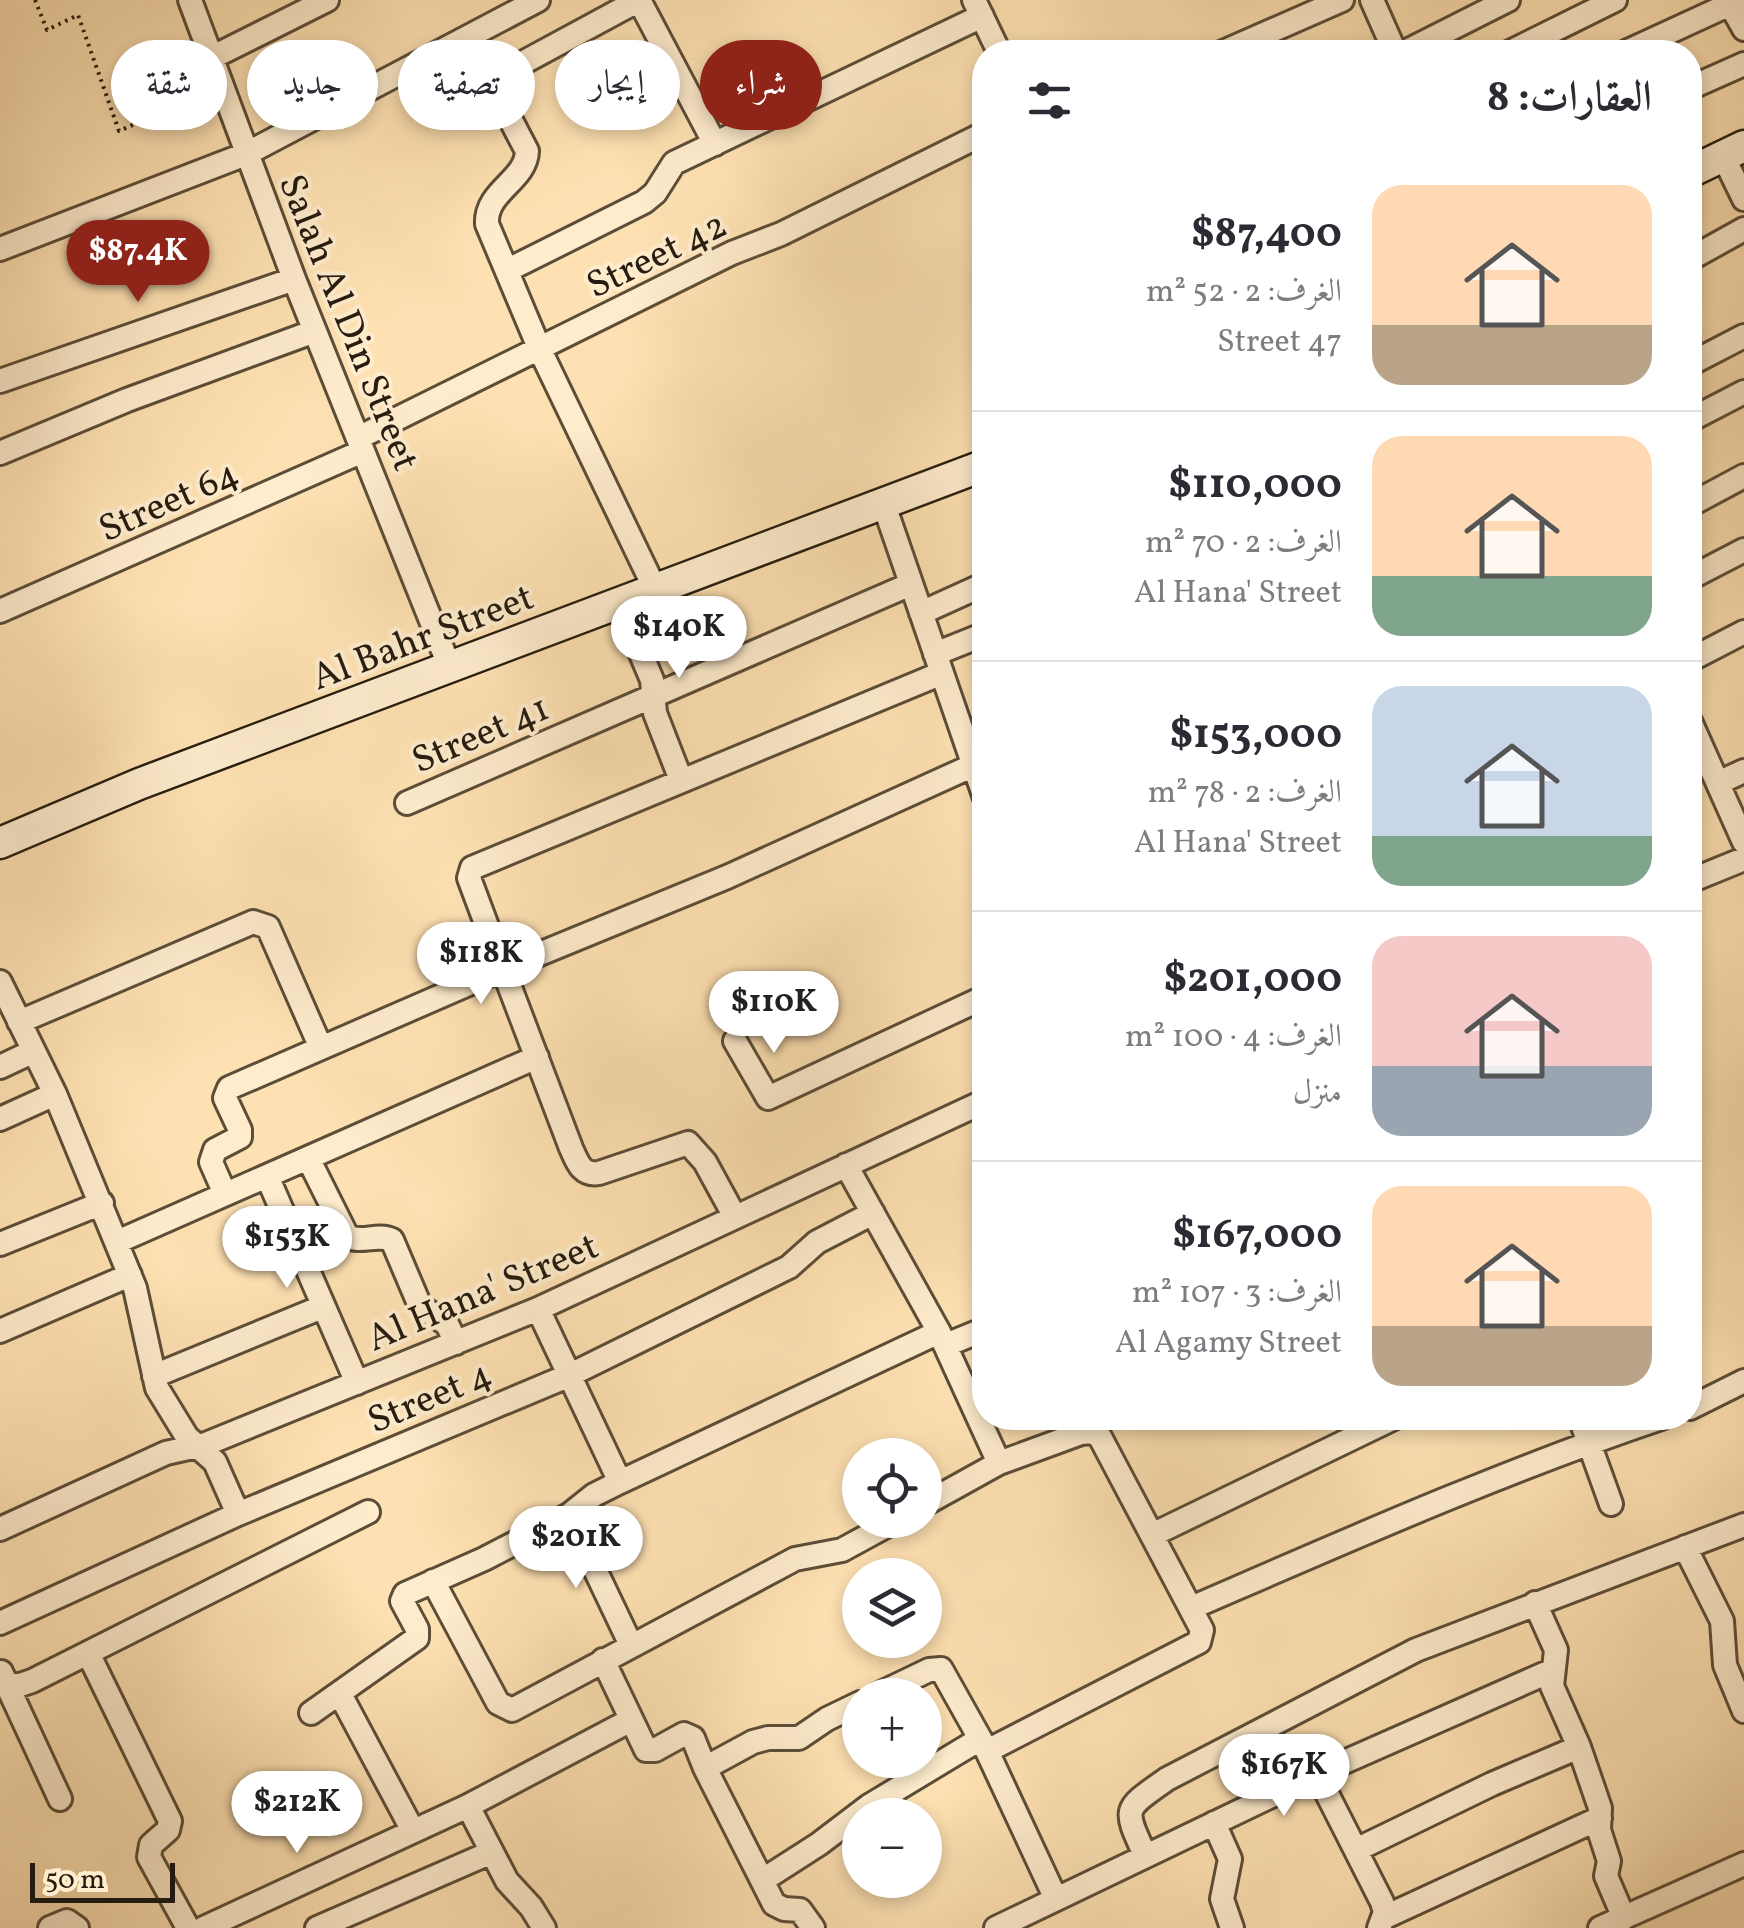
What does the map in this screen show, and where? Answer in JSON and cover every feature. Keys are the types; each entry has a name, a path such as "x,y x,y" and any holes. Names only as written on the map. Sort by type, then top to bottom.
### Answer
{"street":[{"name":"Salah Al Din Street","path":"190,0 204,40"},
{"path":"227,50 327,0"},
{"path":"0,249 246,154 538,0"},
{"path":"535,56 639,0 714,144"},
{"path":"1250,40 1342,0"},
{"path":"1372,0 1390,40"},
{"path":"1429,40 1508,0"},
{"path":"1557,40 1615,0"},
{"path":"1646,40 1697,9 1734,2 1744,29"},
{"path":"508,270 644,202 656,192 669,168 978,8 993,40"},
{"path":"1702,83 1744,64"},
{"name":"Salah Al Din Street","path":"227,101 450,668"},
{"path":"516,130 527,151 526,163 486,210 489,231 540,350 656,590"},
{"name":"Street 42","path":"361,445 732,253 781,234 972,139"},
{"path":"1702,166 1733,151 1744,198"},
{"path":"1702,252 1744,229"},
{"path":"0,381 294,279"},
{"path":"0,452 126,400 316,332"},
{"path":"1702,358 1744,336"},
{"path":"1702,414 1744,392"},
{"name":"Street 64","path":"0,610 361,445"},
{"name":"Al Bahr Street","path":"0,842 139,784 972,471"},
{"path":"1702,499 1744,476"},
{"path":"883,502 972,745"},
{"path":"1702,572 1744,550"},
{"name":"Street 41","path":"407,803 911,584"},
{"path":"921,613 972,590"},
{"path":"620,604 652,680 655,713 681,780"},
{"path":"1702,654 1744,632"},
{"path":"734,1217 705,1162 688,1142 599,1174 582,1170 502,969 469,878 472,868 681,780 939,663 972,642"},
{"path":"1702,758 1743,837"},
{"path":"225,1194 211,1162 215,1150 240,1137 225,1098 229,1088 774,856 972,765"},
{"path":"1718,784 1744,771"},
{"path":"1702,876 1744,859"},
{"path":"20,1022 253,922 268,927 321,1048"},
{"path":"0,982 55,1094 102,1203 140,1305 154,1376 171,1414 215,1462 238,1514"},
{"path":"735,1040 768,1098 972,1003"},
{"path":"0,1067 34,1051"},
{"path":"117,1242 537,1057"},
{"path":"0,1119 55,1094"},
{"name":"Al Hana' Street","path":"0,1530 166,1453 198,1447 538,1309 972,1106"},
{"path":"308,1158 347,1236 354,1240 392,1240 420,1306 446,1324 456,1342"},
{"path":"846,1165 943,1338 972,1403"},
{"path":"267,1176 357,1383"},
{"path":"0,1244 102,1203"},
{"name":"Street 4","path":"0,1622 238,1514 570,1375 789,1267 817,1242 873,1214"},
{"path":"0,1330 130,1275"},
{"path":"154,1376 322,1306"},
{"path":"538,1309 620,1482"},
{"path":"311,1714 416,1638 417,1629 402,1598 405,1594 569,1515 594,1495 620,1482 943,1338 972,1332"},
{"path":"1702,1402 1744,1381"},
{"path":"984,1430 999,1463"},
{"path":"1152,1535 1369,1430"},
{"path":"1584,1430 1612,1504"},
{"path":"1191,1608 1410,1514 1626,1430"},
{"path":"762,1880 819,1844 868,1806 984,1745 1199,1642 1202,1630 1100,1436 1081,1433 999,1463 942,1495"},
{"path":"2,1680 26,1684 368,1512"},
{"path":"569,1515 630,1644"},
{"path":"1144,1856 1128,1820 1130,1811 1137,1800 1166,1779 1369,1673 1535,1603 1744,1526"},
{"path":"432,1581 498,1703 504,1708 518,1708 630,1644 796,1559 842,1550 864,1538"},
{"path":"1685,1548 1722,1620 1725,1666 1744,1711"},
{"path":"1535,1603 1556,1650 1552,1686 1600,1808 1599,1830 1609,1861 1608,1884 1624,1918"},
{"path":"88,1653 170,1821 168,1830 151,1845 149,1857 188,1928"},
{"path":"603,1660 648,1751 684,1734 692,1736 774,1904 800,1910 813,1928"},
{"path":"912,1678 940,1669 984,1745 1056,1898"},
{"path":"996,1928 1317,1774 1553,1670"},
{"path":"2,1680 60,1798"},
{"path":"340,1694 412,1829"},
{"path":"705,1768 752,1742 798,1738 842,1711"},
{"path":"204,1928 468,1806 631,1720"},
{"path":"1356,1850 1579,1747"},
{"path":"1317,1774 1382,1902 1381,1923 1600,1818"},
{"path":"468,1806 512,1888 544,1928"},
{"path":"1214,1822 1230,1860 1222,1899 1232,1928"},
{"path":"317,1928 492,1852"},
{"path":"1600,1928 1624,1918 1654,1917 1744,1864"},
{"path":"50,1928 67,1921 77,1928"}],"path":[{"path":"34,0 46,30 78,14 111,108"}]}
